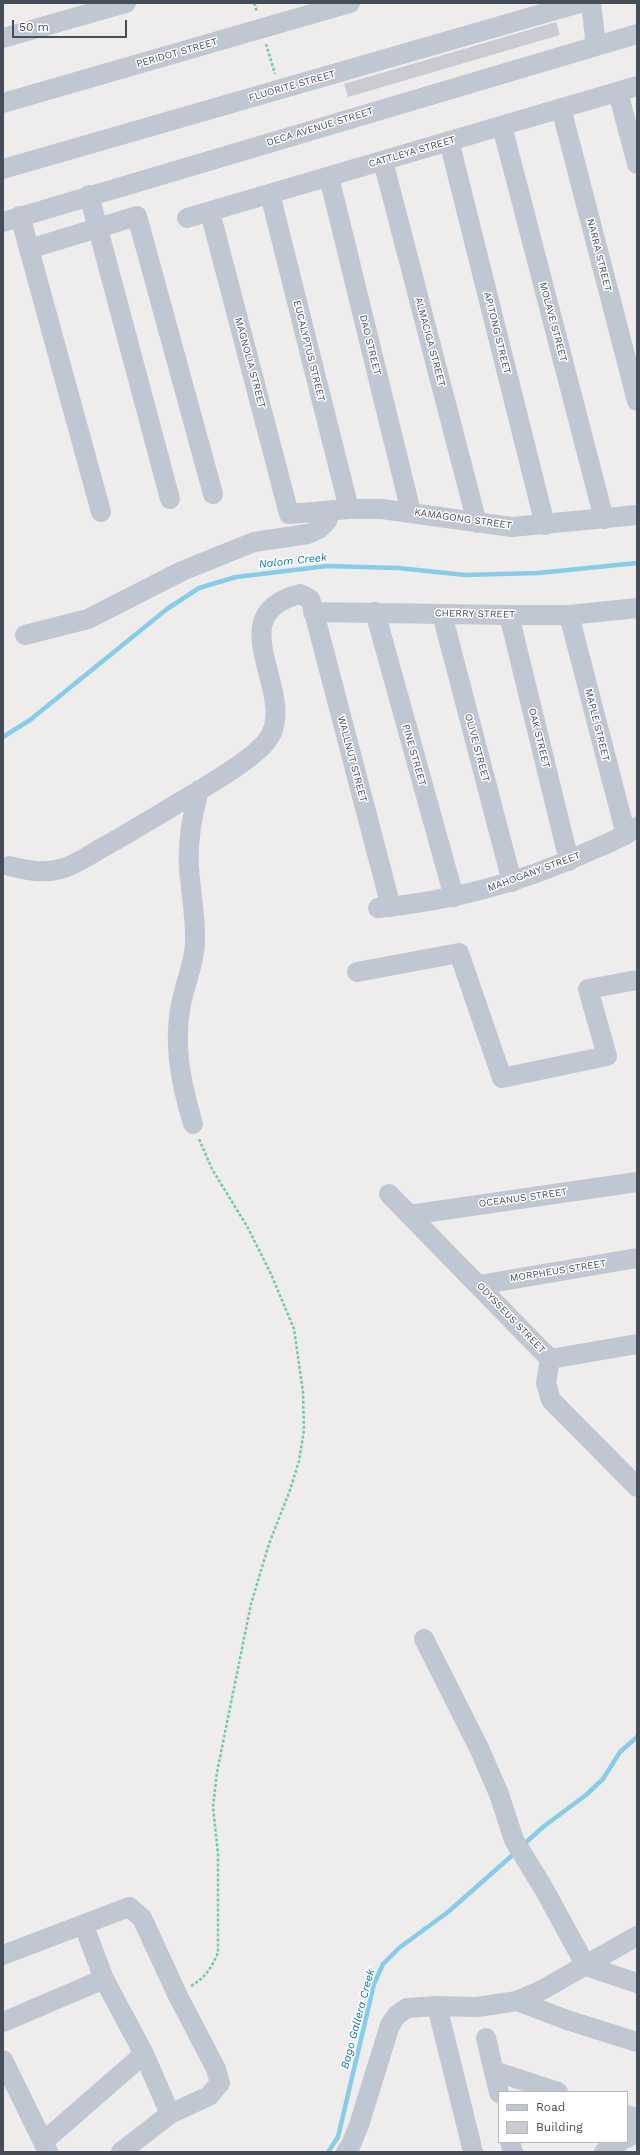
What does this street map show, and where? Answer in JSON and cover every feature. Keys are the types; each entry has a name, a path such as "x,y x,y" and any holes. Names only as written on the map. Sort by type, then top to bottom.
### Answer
{"street":[{"path":"3,38 126,3"},
{"name":"PERIDOT STREET","path":"3,103 350,3"},
{"name":"FLUORITE STREET","path":"3,169 580,3"},
{"path":"591,3 596,46"},
{"name":"DECA AVENUE STREET","path":"12,219 637,34"},
{"name":"CATTLEYA STREET","path":"188,218 637,86"},
{"path":"618,92 637,164"},
{"name":"NARRA STREET","path":"561,108 637,401"},
{"name":"MOLAVE STREET","path":"502,126 604,518"},
{"name":"APITONG STREET","path":"449,141 545,525"},
{"name":"ALMACIGA STREET","path":"383,161 477,523"},
{"name":"DAO STREET","path":"329,177 411,512"},
{"name":"EUCALYPTUS STREET","path":"270,194 340,509"},
{"path":"89,195 170,499"},
{"name":"MAGNOLIA STREET","path":"210,212 289,514"},
{"path":"29,249 137,216 213,494"},
{"path":"12,219 29,249 102,512"},
{"path":"25,634 88,619 182,571 254,542 308,534 319,529 340,509"},
{"name":"KAMAGONG STREET","path":"289,514 340,509 411,512 444,516 477,523 512,526 545,525 637,515"},
{"name":"WALLNUT STREET","path":"199,790 258,751 272,731 276,714 273,688 261,646 263,620 280,601 300,594 310,599 385,908"},
{"name":"CHERRY STREET","path":"313,612 509,615 569,614 637,610"},
{"name":"PINE STREET","path":"375,612 454,898"},
{"name":"OLIVE STREET","path":"442,614 512,882"},
{"name":"MAPLE STREET","path":"569,614 631,831"},
{"name":"OAK STREET","path":"509,615 569,861"},
{"path":"9,866 37,872 60,869 120,838 199,790"},
{"path":"193,1124 182,1085 178,1049 181,1004 195,946 195,918 189,868 189,837 192,816 199,790"},
{"name":"MAHOGANY STREET","path":"385,908 454,898 512,882 569,861 631,831"},
{"path":"357,972 459,953 502,1078 607,1056 588,989 637,980"},
{"name":"OCEANUS STREET","path":"409,1215 637,1182"},
{"name":"ODYSSEUS STREET","path":"389,1194 550,1359 546,1383 551,1400 637,1487"},
{"name":"MORPHEUS STREET","path":"479,1285 637,1258"},
{"path":"550,1359 636,1346"},
{"path":"424,1640 482,1755 499,1794 514,1840 544,1889 586,1966 637,1983"},
{"path":"3,1955 84,1926 123,1908 129,1907 134,1909 142,1918 177,1994 216,2069 220,2083 209,2096 170,2114 121,2152"},
{"path":"84,1926 104,1979 144,2054 170,2114"},
{"path":"346,2152 350,2147 359,2125 390,2025 397,2015 407,2008 437,2006 477,2007 517,2001 542,1990 637,1936"},
{"path":"3,2022 104,1979"},
{"path":"517,2001 567,2020 637,2042"},
{"path":"437,2006 473,2152"},
{"path":"486,2038 499,2091"},
{"path":"3,2060 46,2147 144,2054"},
{"path":"494,2071 555,2091"},
{"path":"628,2137 637,2132"},
{"path":"604,2152 618,2143"}],"path":[{"path":"177,1994 204,1977 212,1967 218,1953 218,1854 213,1807 217,1772 251,1604 269,1544 290,1490 299,1461 304,1430 303,1392 294,1330 271,1274 248,1228 212,1169 193,1124"}],"building":[{"path":"556,22 560,35 348,97 344,84"}],"waterway":[{"name":"Nalom Creek","path":"3,737 30,720 167,609 199,588 236,577 327,566 398,568 465,575 538,573 637,563"},
{"name":"Bago Gallera Creek","path":"523,1845 543,1827 586,1795 603,1779 620,1752 637,1737"},
{"name":"Bago Gallera Creek","path":"328,2152 338,2137 374,1984 383,1964 399,1948 448,1912 516,1852"}]}
